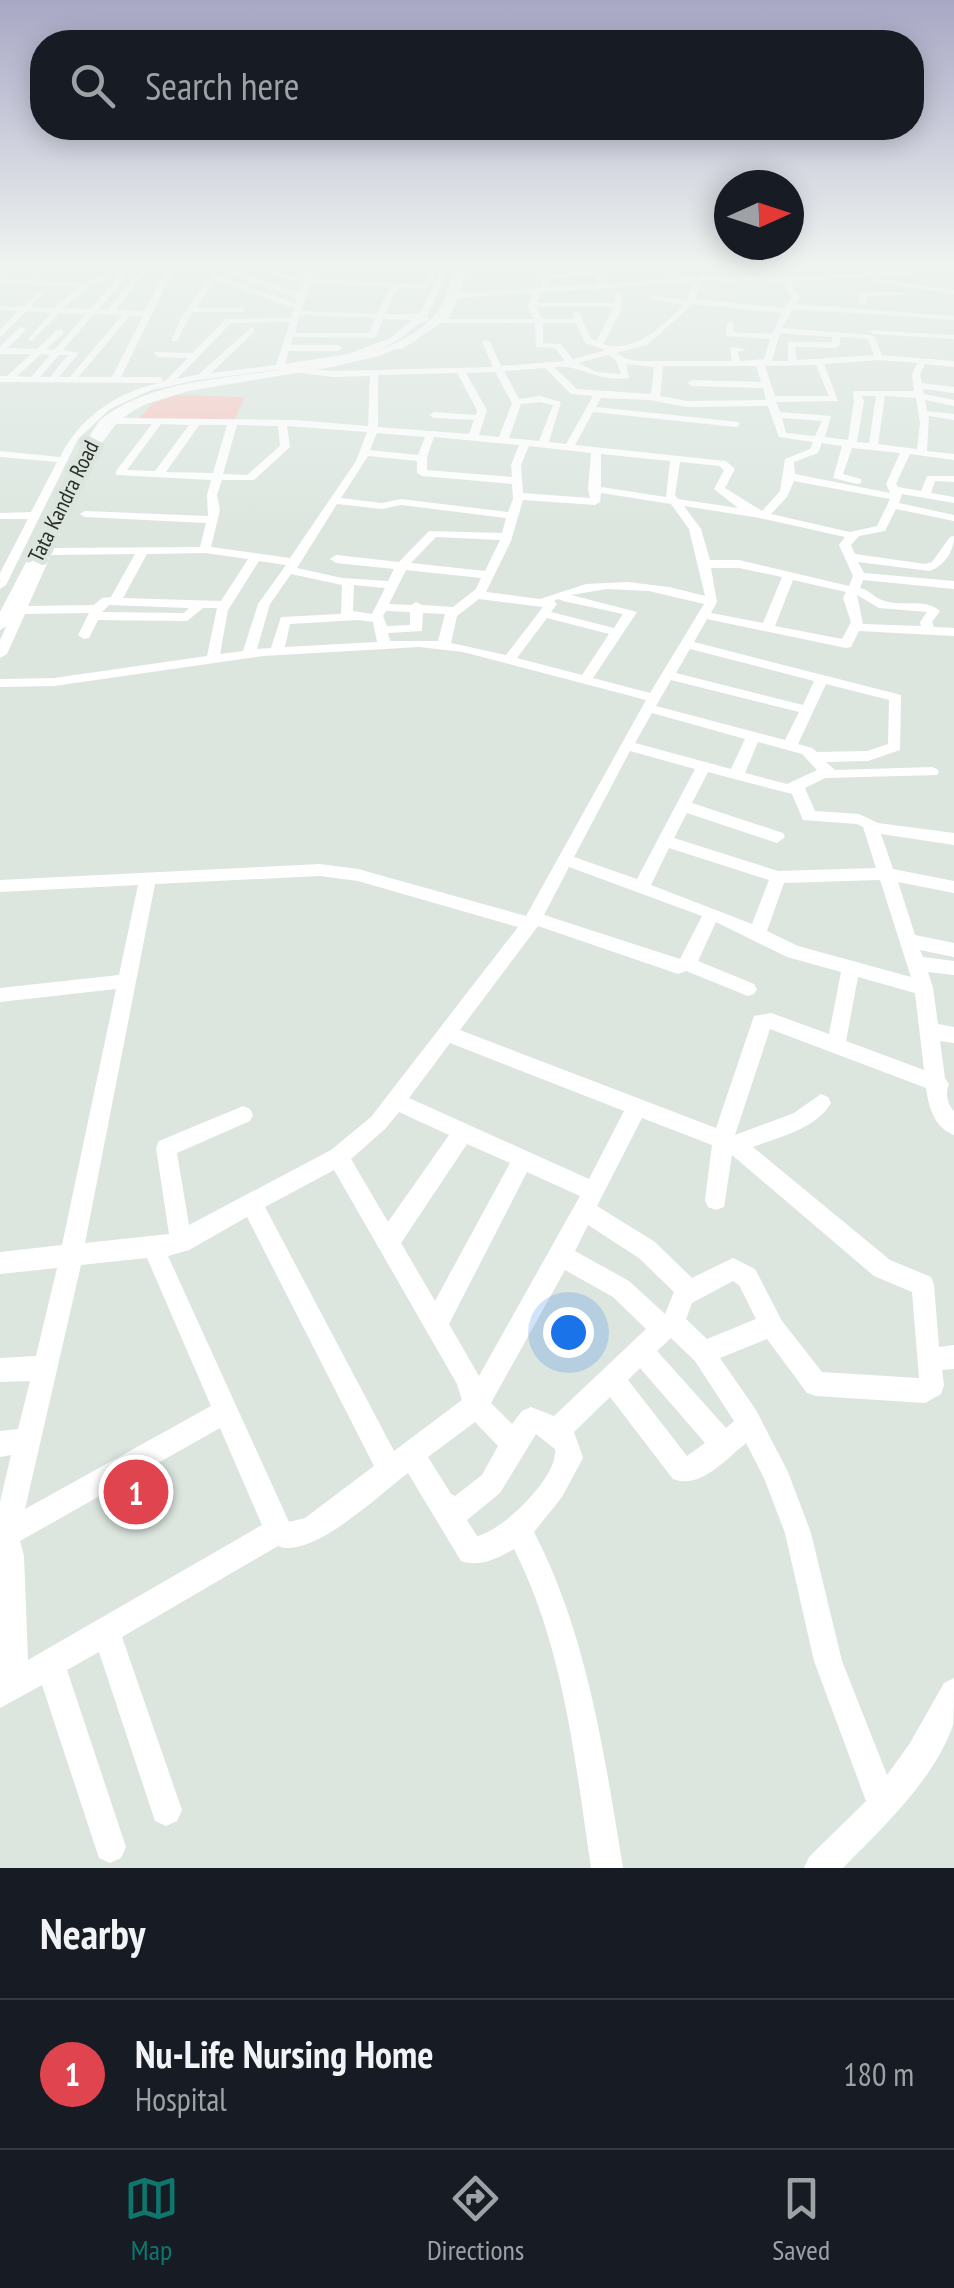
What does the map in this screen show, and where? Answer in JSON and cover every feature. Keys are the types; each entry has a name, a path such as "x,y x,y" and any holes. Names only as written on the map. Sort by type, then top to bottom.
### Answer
{"main road":[{"name":"Tata Kandra Road","path":"0,626 100,420 135,396 204,377 285,370 343,354"},
{"name":"Tata Kandra Road","path":"100,420 178,387 367,354"}],"street":[{"path":"5,379 37,354"},
{"path":"34,378 57,354"},
{"path":"54,378 75,354"},
{"path":"74,376 93,354"},
{"path":"116,378 129,354"},
{"path":"160,354 194,356"},
{"path":"5,379 204,377 227,354"},
{"path":"285,370 286,354"},
{"path":"316,360 317,354"},
{"path":"285,370 339,354"},
{"path":"285,370 380,354"},
{"path":"492,354 517,402 503,440"},
{"path":"565,354 588,375 625,377 615,355"},
{"path":"734,354 737,364"},
{"path":"760,364 770,354"},
{"path":"793,354 794,363"},
{"path":"285,370 460,370 548,366 615,355 658,364 760,364 844,360 854,354"},
{"path":"912,354 954,364"},
{"path":"170,380 194,356"},
{"path":"922,454 924,413 918,392 923,358"},
{"path":"844,360 852,370"},
{"path":"548,366 572,392 687,404 835,400 819,362"},
{"path":"653,398 658,364"},
{"path":"760,364 784,436 954,458"},
{"path":"460,370 464,385 480,404 481,418 473,437"},
{"path":"249,654 264,604 337,500 364,453 373,428 374,372"},
{"path":"33,557 36,515 63,460 100,420 137,392 186,379"},
{"path":"859,382 867,392"},
{"path":"692,383 767,384"},
{"path":"954,390 856,393 850,445 837,476 954,518"},
{"path":"918,392 954,403"},
{"path":"873,448 882,393"},
{"path":"570,446 588,409 601,394"},
{"path":"517,402 540,399 558,404 543,444"},
{"path":"588,409 736,424"},
{"path":"924,413 954,417"},
{"path":"764,514 782,499 792,476 789,461 811,454 828,417 775,414"},
{"path":"434,415 481,418"},
{"path":"100,420 373,428 570,446 728,466 719,489 764,514"},
{"path":"0,585 33,557 95,472 100,420"},
{"path":"120,473 157,424"},
{"path":"95,472 242,480 258,474 285,446 282,424"},
{"path":"158,475 194,425"},
{"path":"205,550 212,520 212,495 232,425"},
{"path":"431,433 422,458 422,474 518,480"},
{"path":"444,644 454,611 478,594 506,537 518,496 516,464 525,443"},
{"path":"518,496 592,502 596,451"},
{"path":"593,488 764,514 850,536 879,531 894,495 894,472 906,452"},
{"path":"364,453 422,458"},
{"path":"0,454 63,460"},
{"path":"0,1263 154,1249 181,1242 338,1157 378,1124 532,921 568,862 626,745 708,608 713,588 702,564 695,529 672,500 675,459"},
{"path":"792,476 894,495 954,500"},
{"path":"454,508 464,478"},
{"path":"925,495 930,478 954,479"},
{"path":"337,500 514,516"},
{"path":"85,514 212,520"},
{"path":"0,516 36,515"},
{"path":"381,625 401,567 436,532 506,537"},
{"path":"850,536 845,545 856,583 879,604 930,608 934,613 926,622 928,630"},
{"path":"849,557 926,568 936,564 954,540"},
{"path":"0,555 205,550 257,555 345,580 392,585"},
{"path":"114,601 143,551"},
{"path":"213,659 225,605 257,555"},
{"path":"336,559 489,575"},
{"path":"702,564 740,564 856,583 954,586"},
{"path":"766,629 789,575"},
{"path":"345,580 349,586 346,612 354,617 584,680 814,757 875,755 898,742 895,696 687,644"},
{"path":"508,662 546,605 572,588 621,584 766,629 842,645 849,642 856,626 848,598 856,583"},
{"path":"478,594 546,605 618,633"},
{"path":"546,605 574,596 626,608 631,616 584,680"},
{"path":"84,634 104,601 225,605"},
{"path":"0,654 8,608 187,617 200,604"},
{"path":"381,625 418,628 416,606"},
{"path":"0,683 54,682 277,651 381,625 416,606 454,611"},
{"path":"277,651 285,620 354,617"},
{"path":"856,626 954,632"},
{"path":"668,675 807,710"},
{"path":"790,746 822,678"},
{"path":"736,776 753,736"},
{"path":"626,745 798,789 825,772"},
{"path":"814,757 825,772 836,776 932,772"},
{"path":"641,887 703,767"},
{"path":"798,789 810,816 859,818 872,825 954,839"},
{"path":"683,806 777,837"},
{"path":"872,825 924,988 939,1084 939,1109 954,1126"},
{"path":"665,840 778,877 886,874 954,887"},
{"path":"568,862 712,914 793,952 924,988"},
{"path":"0,886 340,872 532,921 672,966 687,964 748,988"},
{"path":"758,935 778,877"},
{"path":"7,1689 10,1556 3,1537 71,1258 148,878"},
{"path":"687,964 712,914"},
{"path":"910,942 954,950"},
{"path":"918,964 954,968"},
{"path":"836,1045 851,967"},
{"path":"0,995 127,981"},
{"path":"716,1200 761,1022 772,1021 939,1084"},
{"path":"930,1031 954,1035"},
{"path":"448,1034 729,1142 882,1268 922,1285 932,1385 925,1391 816,1384 774,1329 747,1277 737,1269 688,1291 667,1326 553,1430"},
{"path":"396,1101 523,1159 589,1201 688,1291"},
{"path":"729,1142 800,1119 821,1103"},
{"path":"154,1249 278,1531 287,1536 311,1530 476,1405 562,1255 636,1109"},
{"path":"181,1242 166,1148 244,1115"},
{"path":"388,1242 463,1132"},
{"path":"338,1157 468,1379 476,1405 506,1438 516,1438"},
{"path":"436,1324 523,1159"},
{"path":"252,1204 400,1462 442,1505 471,1551 496,1545 518,1528 570,1458 567,1442 532,1420 516,1438 480,1496 458,1510 442,1505"},
{"path":"562,1255 621,1289 702,1354 750,1425 775,1472 798,1533 828,1662 883,1806"},
{"path":"702,1354 764,1327 774,1329"},
{"path":"640,1350 724,1445"},
{"path":"928,1360 954,1357"},
{"path":"0,1370 45,1368"},
{"path":"611,1378 682,1470 690,1470 750,1425"},
{"path":"3,1537 225,1412"},
{"path":"0,1444 28,1441"},
{"path":"518,1528 545,1586 568,1663 607,1868"},
{"path":"7,1689 278,1531"},
{"path":"106,1632 166,1810"},
{"path":"50,1664 110,1847"},
{"path":"820,1868 883,1806 920,1754 954,1692"}],"shaded area":[{"path":"177,395 245,397 232,425 135,423 153,403"}],"place":[{"name":"Nu-Life Nursing Home","path":"136,1492"}]}
